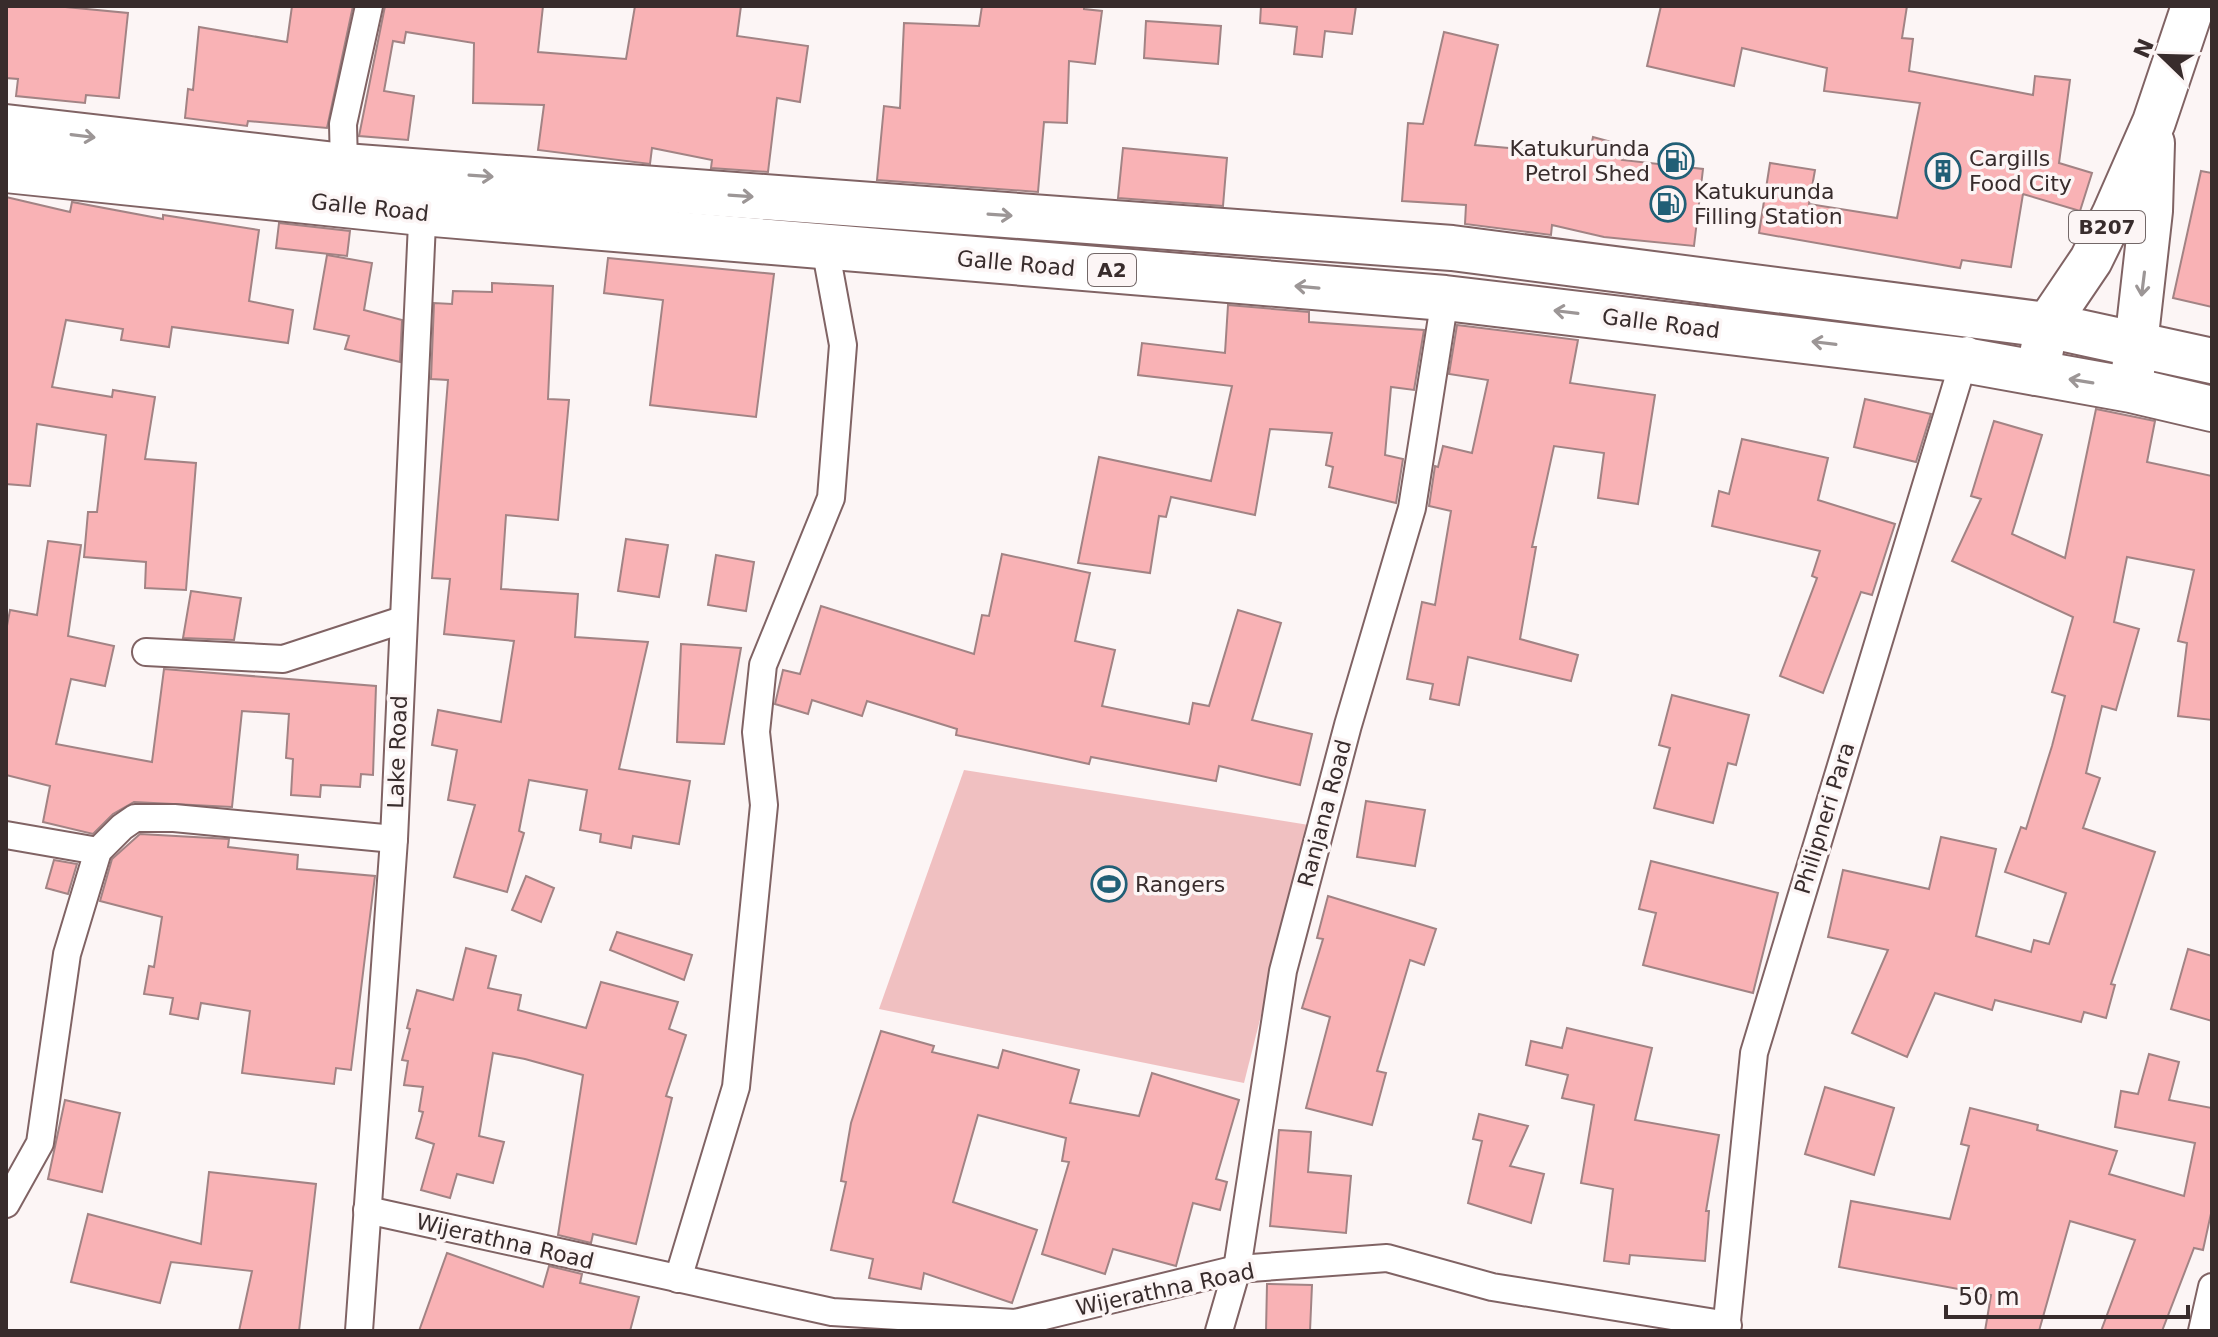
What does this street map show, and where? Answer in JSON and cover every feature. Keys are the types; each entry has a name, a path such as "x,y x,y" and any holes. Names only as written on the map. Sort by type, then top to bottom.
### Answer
{"highway":[{"name":"Galle Road","path":"6,127 344,166 424,193 825,247 1445,298 1964,360 2131,390 2212,409"},
{"name":"Galle Road","path":"6,170 1452,248 2047,325 2212,361"},
{"path":"1661,323 1668,274"}],"main road":[{"name":"B207","path":"2047,325 2091,260 2154,122 2193,6"},
{"name":"B207","path":"2136,342 2151,211 2154,122"},
{"path":"2037,374 2047,325"},
{"path":"2131,390 2136,342"}],"street":[{"path":"344,166 343,124 369,6"},
{"name":"Lake Road","path":"359,1331 394,839 424,193"},
{"path":"678,1279 736,1087 764,805 756,732 763,665 831,498 843,345 825,247"},
{"name":"Ranjana Road","path":"1219,1331 1237,1269 1283,971 1348,725 1412,508 1445,298"},
{"name":"Philipneri Para","path":"1727,1328 1754,1053 1875,644 1977,316"},
{"path":"146,652 283,659 402,620"},
{"path":"6,1204 40,1143 67,954 98,851 135,818 394,839"},
{"path":"6,835 98,851"},
{"name":"Wijerathna Road","path":"367,1210 832,1312 1015,1323 1237,1269 1387,1258 1492,1287 1727,1328"},
{"path":"2202,1331 2212,1287"}],"shaded area":[{"name":"Rangers","path":"964,770 1309,825 1244,1083 879,1009"}],"building":[{"path":"6,6 55,6 128,13 119,98 86,95 85,103 16,96 18,79 6,78"},
{"path":"292,6 353,6 327,128 248,121 247,126 185,118 188,89 193,90 199,27 287,42"},
{"path":"385,6 543,6 538,52 626,59 635,6 741,6 737,36 808,46 800,102 777,98 768,172 711,168 712,160 652,148 650,164 538,150 544,105 473,103 474,43 406,32 404,43 393,41 384,91 414,96 408,140 359,136"},
{"path":"982,6 1084,6 1084,9 1102,11 1095,64 1069,61 1067,123 1044,122 1038,192 877,180 884,106 900,108 904,23 979,26"},
{"path":"1261,6 1356,6 1352,34 1325,31 1322,57 1294,54 1297,27 1260,23"},
{"path":"1661,6 1907,6 1902,38 1913,39 1909,71 2033,95 2035,76 2070,80 2059,163 2092,173 2080,211 2023,194 2011,267 1962,260 1960,268 1759,233 1770,163 1815,170 1809,204 1897,218 1920,103 1824,91 1827,68 1742,48 1734,86 1647,66"},
{"path":"1146,21 1221,26 1218,64 1144,58"},
{"path":"1444,32 1498,45 1475,145 1589,155 1593,137 1626,146 1622,160 1703,169 1694,246 1604,237 1552,225 1551,235 1465,224 1466,205 1402,201 1408,123 1423,124"},
{"path":"1123,148 1227,158 1223,206 1118,198"},
{"path":"2201,171 2212,173 2212,307 2173,298"},
{"path":"6,197 70,212 72,202 163,219 163,215 259,230 249,301 293,310 288,343 172,327 169,347 121,340 123,329 66,320 52,387 112,397 113,390 155,397 145,459 196,463 186,590 145,588 146,562 84,557 88,512 97,512 106,435 37,424 30,486 6,484"},
{"path":"279,223 350,231 347,256 276,248"},
{"path":"327,255 372,263 364,310 402,320 400,362 345,349 349,336 314,329"},
{"path":"608,258 774,274 756,417 650,405 663,300 604,293"},
{"path":"492,283 553,286 548,399 569,400 558,520 506,515 501,589 578,594 575,637 648,642 619,769 690,781 679,844 633,836 631,848 600,842 601,834 580,830 587,790 529,780 519,831 524,833 507,892 454,877 475,805 448,800 457,750 432,745 438,710 501,722 514,641 444,634 450,579 432,578 448,380 431,379 434,303 452,304 453,291 492,292"},
{"path":"1228,305 1309,312 1309,322 1424,330 1414,390 1391,387 1385,455 1403,459 1396,503 1329,487 1333,467 1326,465 1332,433 1270,429 1255,515 1171,497 1166,517 1159,516 1150,573 1078,563 1099,457 1211,481 1232,386 1138,375 1142,343 1225,353"},
{"path":"1457,325 1578,340 1570,383 1655,395 1638,504 1598,498 1604,453 1554,446 1532,547 1536,547 1520,639 1578,655 1571,681 1468,657 1459,705 1430,699 1433,684 1407,679 1422,602 1435,605 1451,511 1429,506 1435,466 1438,467 1443,446 1472,453 1488,380 1449,374"},
{"path":"1865,399 1931,414 1916,462 1854,447"},
{"path":"2096,409 2155,421 2147,462 2212,476 2212,720 2178,716 2187,643 2178,641 2194,570 2127,557 2114,622 2139,629 2116,710 2102,706 2086,773 2100,778 2083,828 2155,852 2111,984 2115,985 2106,1018 2084,1012 2081,1022 1995,1000 1992,1010 1935,993 1907,1057 1852,1033 1888,950 1828,937 1843,870 1929,889 1941,837 1996,849 1976,936 2031,952 2034,940 2049,944 2066,893 2005,872 2021,827 2026,829 2052,746 2065,696 2052,692 2073,617 1952,561 1981,499 1971,496 1994,421 2042,435 2012,534 2065,558"},
{"path":"1742,439 1828,458 1818,500 1895,524 1872,595 1861,592 1823,693 1780,676 1817,578 1812,576 1820,551 1712,526 1719,491 1729,494"},
{"path":"626,539 668,545 659,597 618,591"},
{"path":"48,541 81,545 68,636 114,646 105,686 71,679 56,744 152,762 164,669 376,686 373,775 361,774 360,787 321,785 320,797 291,795 293,759 286,758 289,714 242,711 232,807 134,802 113,814 93,834 43,822 50,786 6,775 6,631 10,610 37,615"},
{"path":"1002,554 1090,573 1075,641 1115,650 1102,706 1189,724 1193,703 1209,706 1238,610 1281,623 1252,720 1312,734 1300,785 1219,766 1216,781 1091,757 1089,764 956,735 957,729 867,701 862,716 812,700 808,714 775,704 783,670 800,674 821,606 974,654 982,615 989,616"},
{"path":"716,555 754,562 746,611 708,605"},
{"path":"191,591 241,598 234,640 183,638"},
{"path":"681,644 741,648 724,744 677,742"},
{"path":"1672,695 1749,715 1736,765 1728,763 1713,823 1654,808 1670,748 1659,745"},
{"path":"1366,801 1425,810 1415,866 1357,857"},
{"path":"140,834 229,839 228,847 298,855 297,869 375,876 351,1070 336,1068 334,1084 242,1073 250,1011 201,1003 198,1019 170,1014 173,998 144,994 149,966 154,967 162,917 100,901 112,859"},
{"path":"54,860 77,864 68,894 46,888"},
{"path":"1651,861 1778,893 1753,993 1643,965 1656,913 1639,909"},
{"path":"526,876 554,888 541,922 512,910"},
{"path":"1328,896 1436,929 1424,965 1410,960 1377,1071 1386,1073 1372,1125 1306,1108 1330,1017 1302,1008 1323,939 1317,938"},
{"path":"617,932 692,955 684,980 610,950"},
{"path":"466,948 496,956 488,988 521,995 518,1010 586,1028 601,982 678,1002 669,1029 686,1035 666,1096 672,1098 636,1244 593,1234 591,1243 558,1235 583,1075 525,1059 493,1053 479,1136 504,1142 493,1183 457,1174 450,1198 421,1190 434,1144 416,1138 423,1112 419,1111 423,1087 404,1085 408,1061 402,1060 410,1029 407,1028 417,990 453,1000"},
{"path":"2188,949 2212,956 2212,1021 2171,1009"},
{"path":"1567,1028 1652,1048 1635,1120 1719,1135 1706,1211 1709,1211 1705,1261 1630,1255 1629,1264 1604,1261 1613,1189 1581,1183 1594,1105 1562,1098 1568,1075 1526,1065 1531,1041 1562,1048"},
{"path":"881,1031 934,1046 932,1052 998,1068 1003,1050 1079,1070 1070,1103 1139,1116 1152,1073 1239,1100 1216,1179 1227,1182 1220,1210 1193,1203 1176,1266 1113,1249 1105,1274 1042,1254 1069,1162 1062,1161 1066,1138 978,1115 953,1202 1037,1230 1012,1303 924,1273 921,1289 869,1278 873,1259 831,1250 846,1182 841,1181 851,1123"},
{"path":"2149,1054 2179,1062 2169,1100 2212,1108 2212,1209 2203,1250 2194,1248 2162,1331 2101,1331 2135,1240 2070,1221 2039,1331 1985,1331 1991,1295 1839,1267 1851,1201 1950,1219 1969,1146 1961,1144 1970,1108 2038,1125 2037,1130 2117,1151 2109,1174 2184,1196 2195,1143 2115,1127 2121,1091 2138,1094"},
{"path":"1825,1087 1894,1108 1874,1175 1805,1154"},
{"path":"65,1100 120,1113 102,1192 48,1179"},
{"path":"1479,1114 1528,1126 1510,1166 1544,1174 1531,1223 1468,1203 1482,1141 1473,1139"},
{"path":"1279,1130 1311,1132 1308,1172 1351,1176 1346,1233 1270,1226"},
{"path":"209,1172 316,1184 299,1331 239,1331 252,1271 171,1262 160,1303 71,1282 88,1214 201,1244"},
{"path":"447,1253 543,1287 549,1266 582,1274 580,1283 639,1297 630,1331 419,1331"},
{"path":"1267,1284 1312,1285 1310,1331 1266,1331"}],"place":[{"name":"Katukurunda Petrol Shed","path":"1676,161"},
{"name":"Cargills Food City","path":"1943,171"},
{"name":"Katukurunda Filling Station","path":"1668,204"},
{"name":"Rangers","path":"1109,884"}]}
